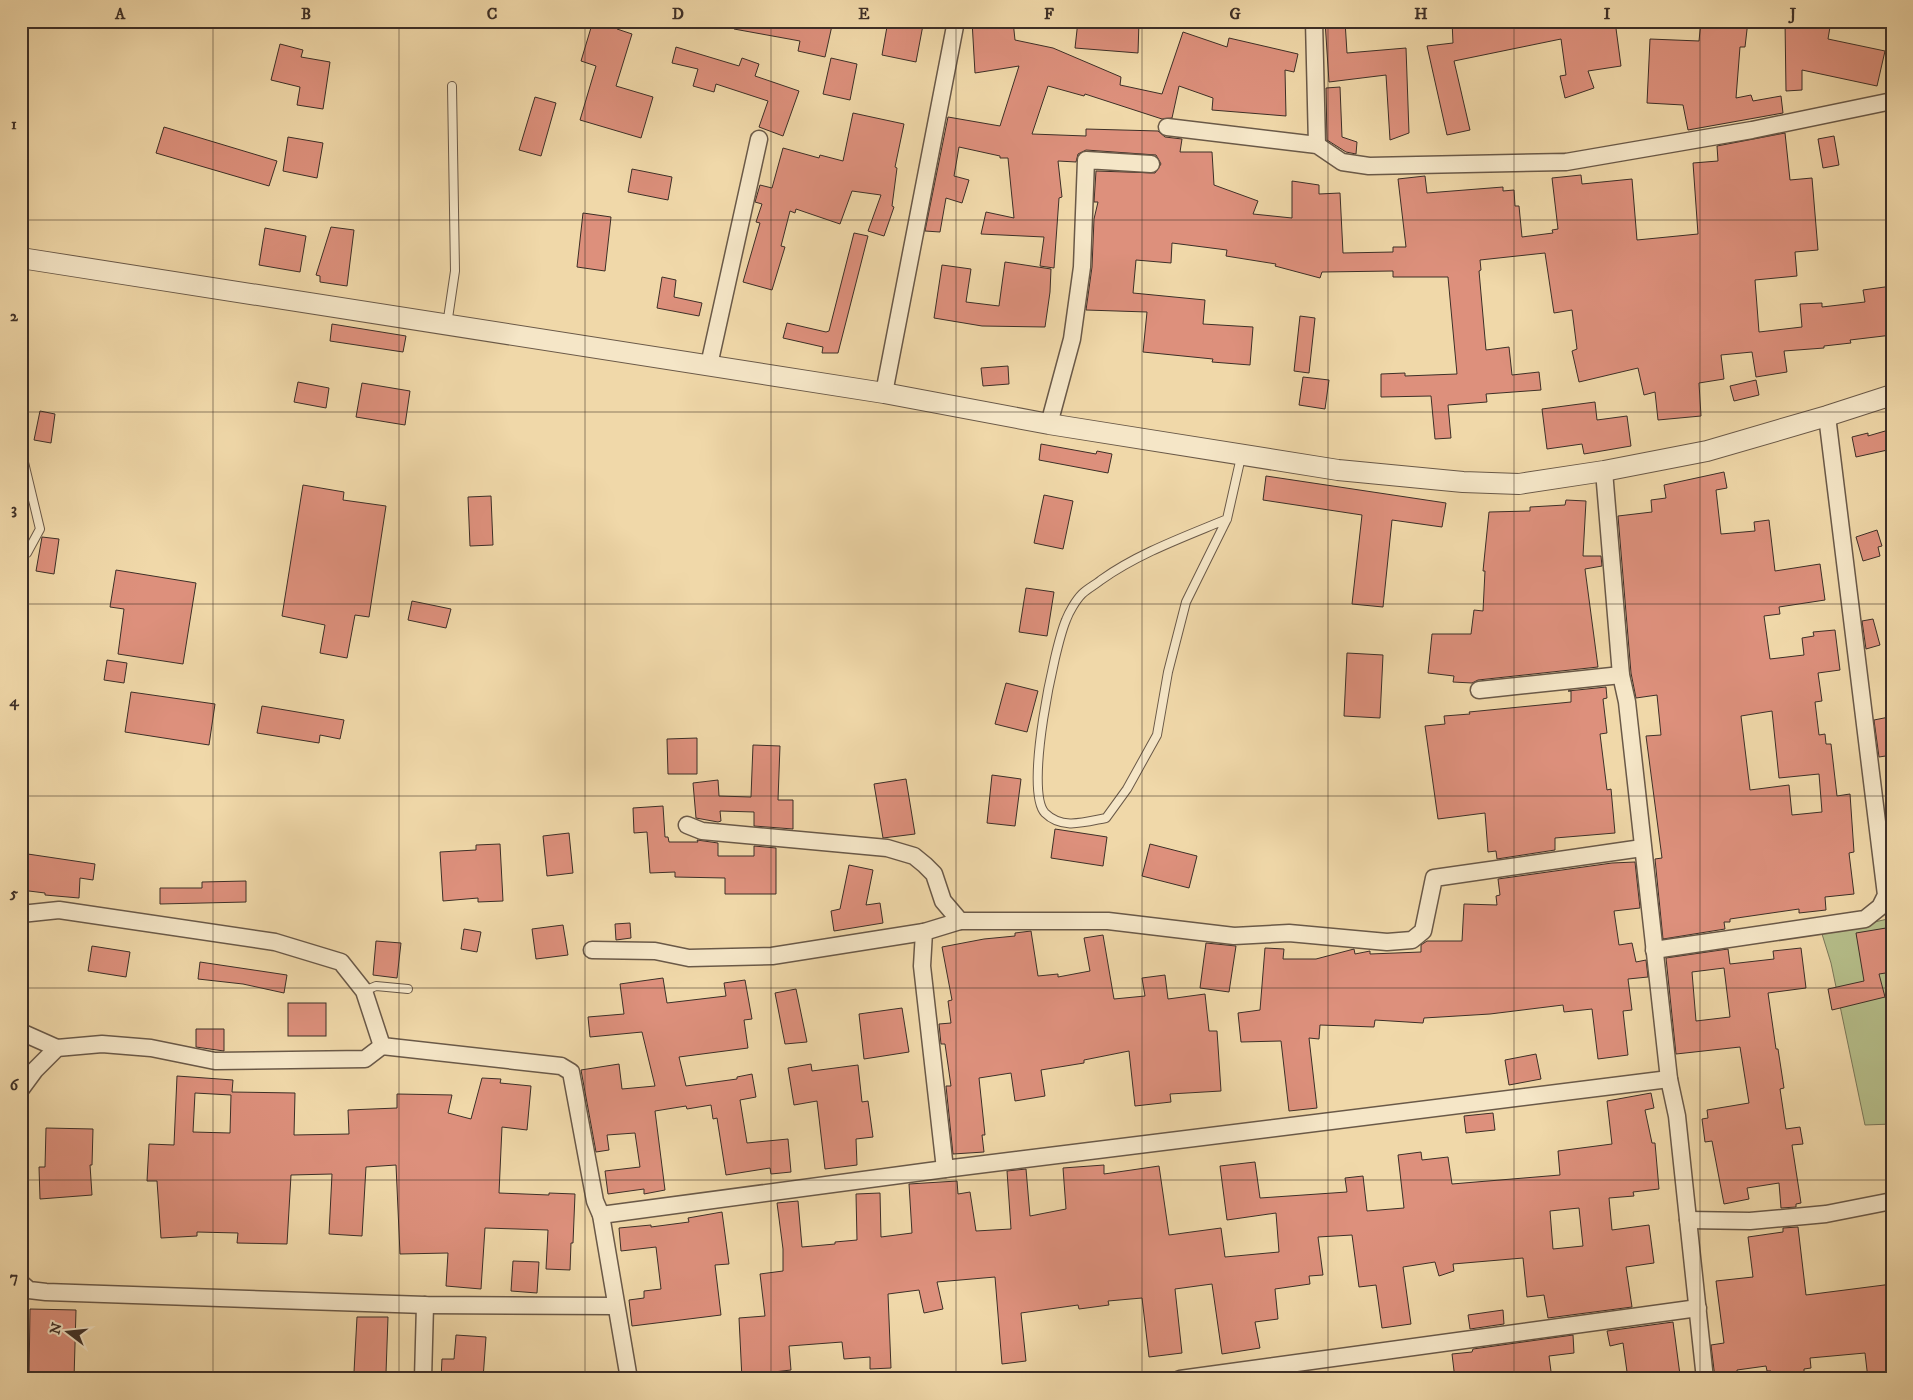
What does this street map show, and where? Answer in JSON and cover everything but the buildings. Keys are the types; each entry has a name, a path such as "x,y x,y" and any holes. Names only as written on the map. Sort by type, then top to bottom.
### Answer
{"street":[{"path":"884,393 956,21"},
{"path":"1314,21 1317,145"},
{"path":"1167,127 1317,145 1342,162 1369,166 1566,162 1752,130 1892,101"},
{"path":"708,366 759,139"},
{"path":"1049,424 1072,339 1076,312 1082,267 1086,160 1151,164"},
{"path":"21,258 884,393 1049,424 1242,453 1338,470 1463,482 1520,484 1604,471 1707,451 1892,395"},
{"path":"1654,950 1865,919 1880,907 1886,895 1827,416"},
{"path":"1604,471 1621,675 1627,702 1668,1079 1676,1116 1705,1379"},
{"path":"1479,690 1621,675"},
{"path":"688,825 702,832 886,848 914,856 934,874 943,901 960,921"},
{"path":"592,950 655,951 689,958 772,956 924,932 960,921 1108,921 1234,936 1289,933 1387,942 1412,940 1423,931 1434,878 1642,848"},
{"path":"21,914 59,910 276,942 341,962 364,991 382,1046"},
{"path":"924,932 923,975 945,1169"},
{"path":"21,1032 56,1048 102,1044 151,1048 215,1061 365,1059 382,1046 561,1066 571,1072 595,1201 601,1215 629,1379"},
{"path":"21,1089 35,1070 56,1048"},
{"path":"601,1215 945,1169 1668,1079"},
{"path":"1688,1220 1750,1221 1826,1214 1892,1201"},
{"path":"21,1283 29,1290 46,1292 425,1305 616,1306"},
{"path":"423,1379 425,1305"},
{"path":"1180,1379 1215,1376 1698,1308"}],"lane":[{"path":"446,324 455,271 452,86"},
{"path":"21,450 25,483 40,529 27,553"},
{"path":"1227,519 1140,556 1111,573 1082,594 1066,619 1051,674 1037,760 1038,798 1043,811 1054,820 1066,824 1106,818 1126,789 1157,736 1168,672 1186,602 1227,519 1242,453"},
{"path":"364,991 376,986 408,989"}],"green space":[{"path":"1892,918 1892,1124 1865,1125 1831,963 1822,934"}]}
